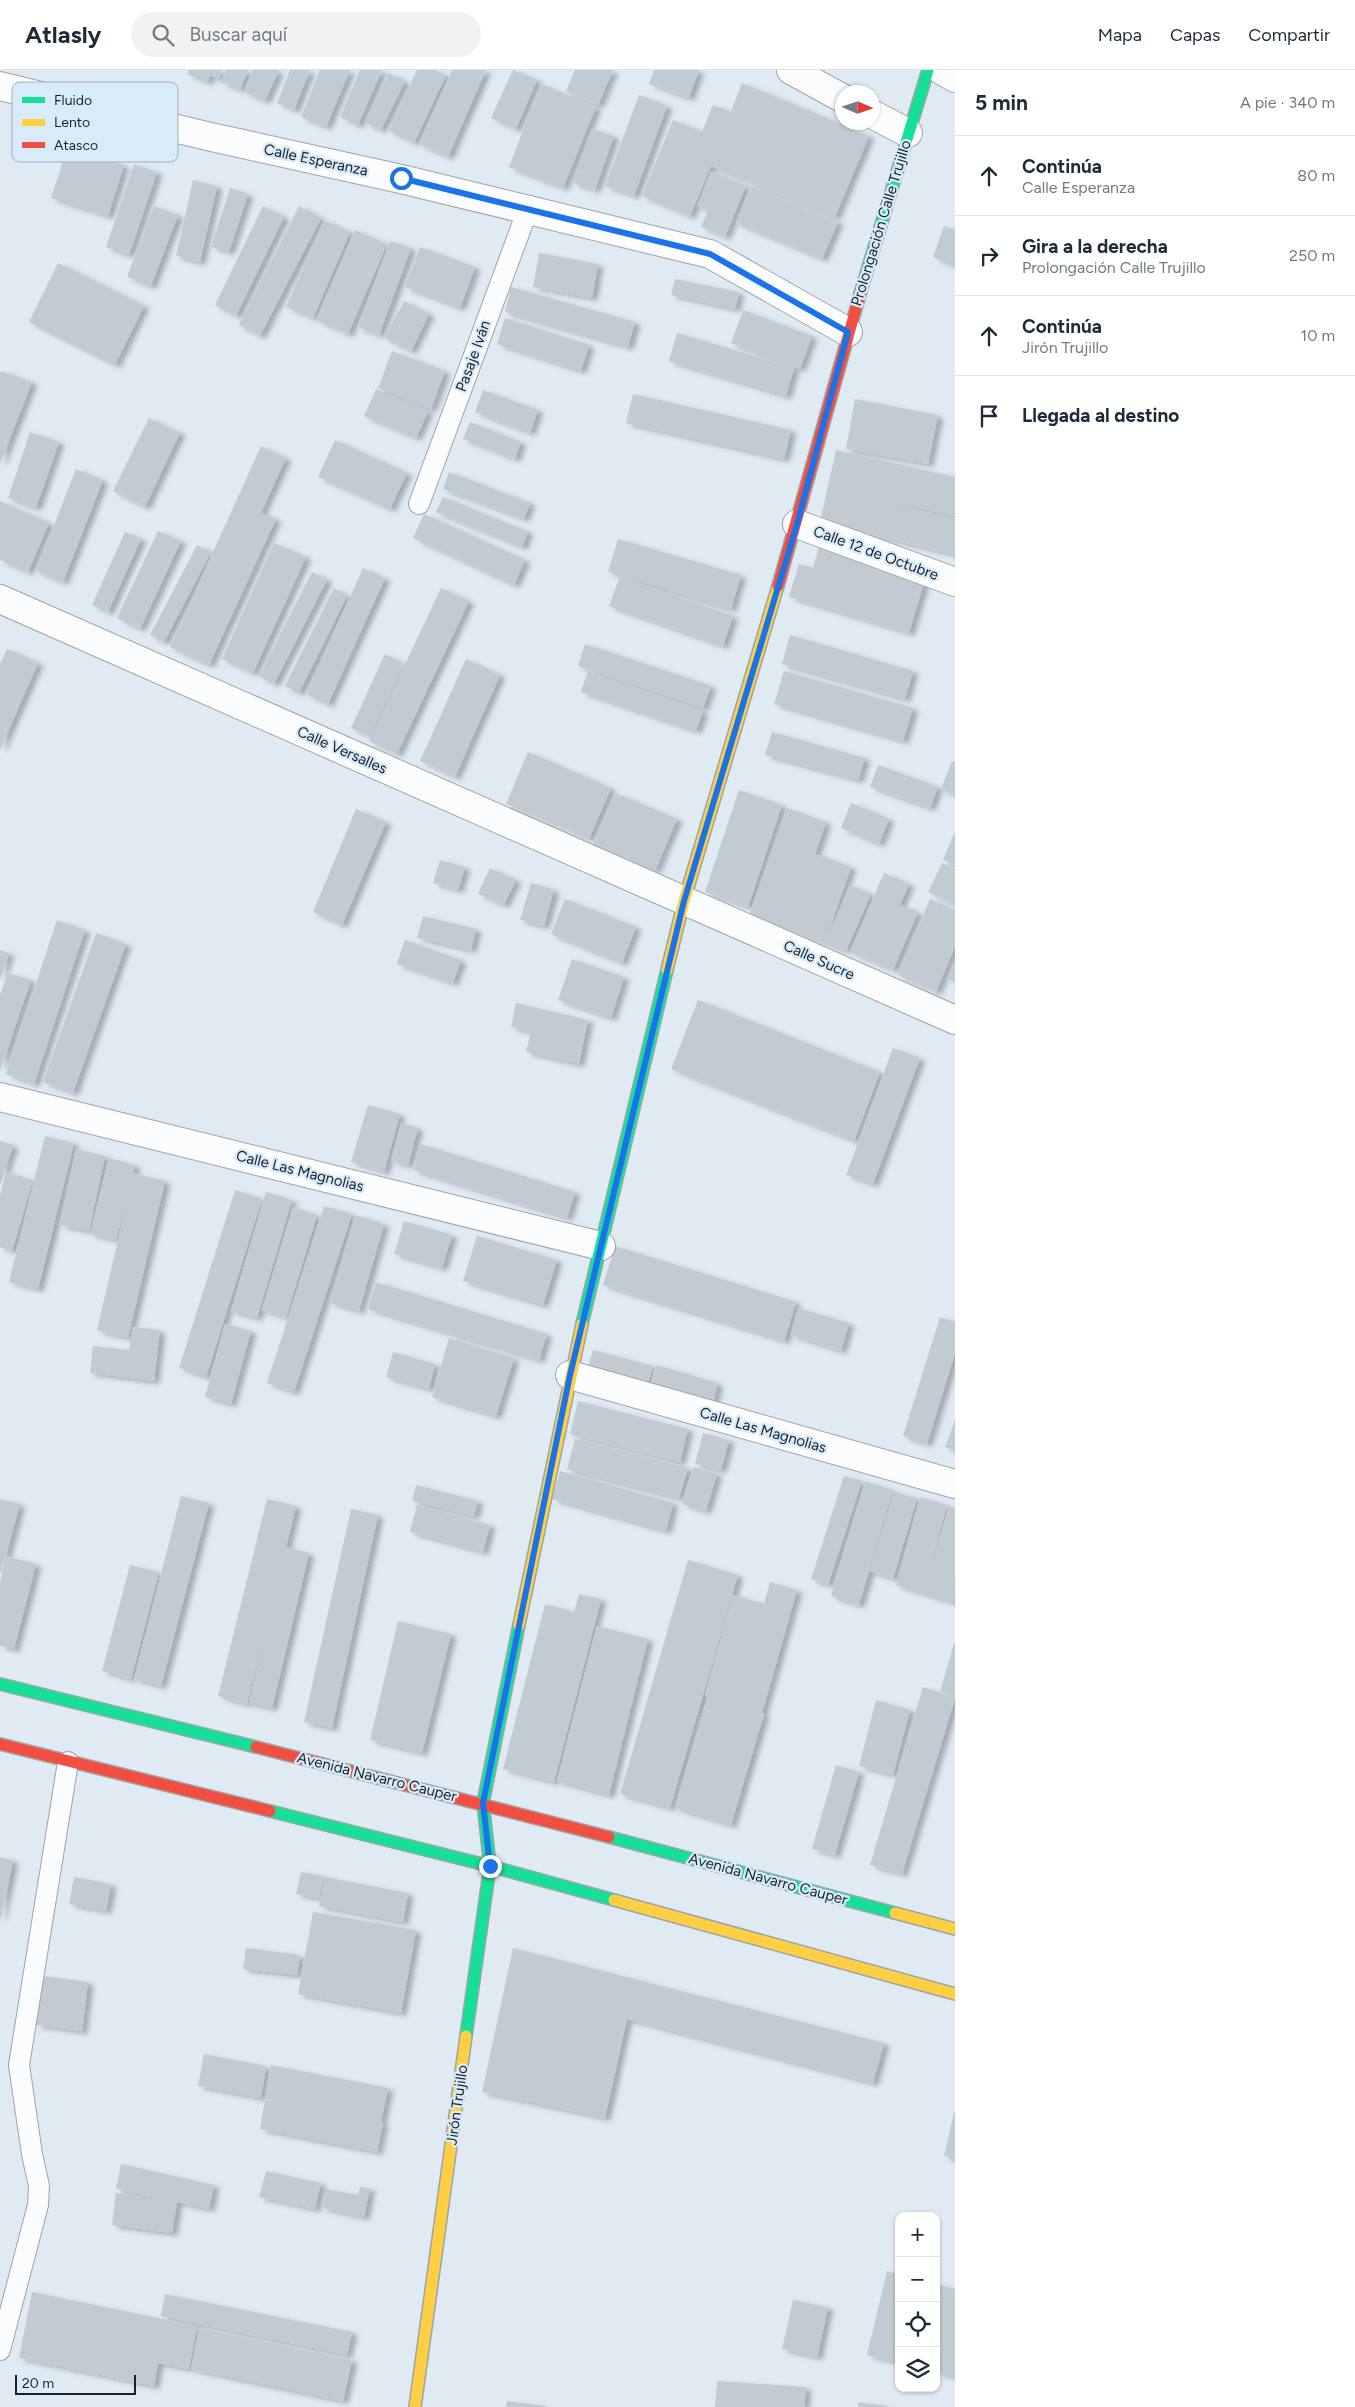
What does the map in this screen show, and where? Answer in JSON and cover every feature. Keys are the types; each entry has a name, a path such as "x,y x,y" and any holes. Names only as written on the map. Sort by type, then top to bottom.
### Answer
{"street":[{"path":"791,70 835,94"},
{"name":"Prolongación Calle Trujillo","path":"483,1803 570,1375 684,901 797,524 848,332 928,70"},
{"path":"941,70 955,78"},
{"path":"880,118 908,133"},
{"name":"Calle Esperanza","path":"178,127 528,209 710,254 848,332"},
{"name":"Calle 12 de Octubre","path":"797,524 955,582"},
{"name":"Calle Versalles","path":"0,599 684,901"},
{"name":"Calle Sucre","path":"684,901 955,1020"},
{"name":"Calle Las Magnolias","path":"0,1097 601,1246"},
{"name":"Calle Las Magnolias","path":"570,1375 955,1484"},
{"name":"Avenida Navarro Cauper","path":"0,1684 483,1803 955,1929"},
{"path":"0,1744 490,1866 955,1994"},
{"name":"Jirón Trujillo","path":"415,2407 490,1866 483,1803"}],"lane":[{"name":"Pasaje Iván","path":"419,504 528,209"},
{"path":"0,2350 38,2205 39,2186 32,2154 19,2065 68,1762"}],"building":[{"path":"189,70 222,70 218,79 210,75 207,82 187,74"},
{"path":"226,70 248,70 240,90 221,82"},
{"path":"253,70 279,70 265,101 244,92"},
{"path":"290,70 310,70 294,110 277,103"},
{"path":"320,70 350,70 326,127 301,117"},
{"path":"360,70 382,70 358,125 340,117"},
{"path":"417,70 435,70 446,75 414,143 389,131"},
{"path":"452,70 486,70 448,157 419,144"},
{"path":"513,70 537,80 516,129 491,118"},
{"path":"575,70 613,70 598,105 566,91"},
{"path":"654,70 699,70 689,98 649,84"},
{"path":"389,73 405,81 381,130 365,123"},
{"path":"742,83 835,122 835,130 855,130 869,136 835,217 711,166 690,216 642,196 673,120 702,132 713,105 731,112"},
{"path":"541,84 596,107 563,188 509,167"},
{"path":"639,95 667,106 634,196 605,186"},
{"path":"592,129 614,136 595,190 573,183"},
{"path":"63,162 114,162 124,165 108,216 51,198"},
{"path":"134,164 157,172 129,255 106,247"},
{"path":"711,171 746,186 725,237 701,227 708,210 697,206"},
{"path":"193,180 217,186 200,262 176,256"},
{"path":"751,186 838,222 822,259 736,223"},
{"path":"230,188 248,194 229,252 211,247"},
{"path":"154,206 178,215 151,286 127,277"},
{"path":"263,206 284,217 236,316 215,305"},
{"path":"299,206 321,218 260,336 239,325"},
{"path":"324,220 350,232 313,318 286,307"},
{"path":"944,226 955,230 955,266 933,257"},
{"path":"355,230 387,244 348,334 316,320"},
{"path":"390,241 411,248 379,335 358,327"},
{"path":"420,247 475,267 460,308 405,287"},
{"path":"539,253 598,264 592,298 533,287"},
{"path":"58,263 144,306 115,365 29,322"},
{"path":"675,279 739,292 735,309 671,295"},
{"path":"511,287 635,322 628,347 505,312"},
{"path":"404,301 429,314 411,351 384,338"},
{"path":"743,310 812,336 800,369 731,343"},
{"path":"505,318 589,345 581,371 497,344"},
{"path":"677,333 794,368 786,396 669,361"},
{"path":"392,351 445,371 431,409 378,388"},
{"path":"1,371 32,382 0,464 0,373"},
{"path":"376,389 428,411 416,438 364,416"},
{"path":"483,390 538,410 530,433 475,412"},
{"path":"633,394 791,430 784,459 626,423"},
{"path":"855,399 938,415 928,464 846,449"},
{"path":"149,418 180,433 145,507 113,491"},
{"path":"470,422 521,442 515,459 463,439"},
{"path":"30,432 59,442 36,508 8,498"},
{"path":"335,440 407,473 390,509 318,477"},
{"path":"261,446 286,458 261,513 276,519 209,665 170,647"},
{"path":"836,450 955,477 955,516 859,495 955,519 955,555 820,522"},
{"path":"76,469 103,480 63,582 36,571"},
{"path":"449,472 530,503 524,519 443,489"},
{"path":"443,497 528,532 522,547 436,512"},
{"path":"0,501 49,523 28,572 0,560"},
{"path":"424,514 525,560 514,585 413,538"},
{"path":"158,531 181,541 140,629 117,618"},
{"path":"125,532 141,539 108,612 92,605"},
{"path":"618,539 741,575 731,609 608,572"},
{"path":"274,543 306,557 253,673 222,659"},
{"path":"820,544 926,576 909,633 789,597 799,564 813,568"},
{"path":"197,545 211,552 164,642 150,635"},
{"path":"363,568 385,578 328,704 306,694"},
{"path":"312,572 327,580 274,684 259,676"},
{"path":"620,576 733,616 723,646 609,606"},
{"path":"334,588 347,596 299,693 285,686"},
{"path":"441,588 469,601 397,754 369,741"},
{"path":"790,635 913,671 905,699 782,664"},
{"path":"585,644 711,686 703,708 578,666"},
{"path":"7,649 38,663 0,750 0,664"},
{"path":"385,654 404,664 370,736 351,728"},
{"path":"466,659 500,675 455,777 420,761"},
{"path":"588,671 703,711 696,731 581,692"},
{"path":"784,671 913,708 903,741 774,704"},
{"path":"772,732 865,758 858,780 765,755"},
{"path":"528,752 611,788 589,839 506,804"},
{"path":"952,761 955,762 955,795 941,789"},
{"path":"878,765 938,787 930,808 870,787"},
{"path":"739,790 782,805 748,907 705,892"},
{"path":"615,793 677,819 655,871 593,844"},
{"path":"851,803 889,819 879,844 841,828"},
{"path":"787,808 826,822 804,887 816,854 851,867 825,943 749,916"},
{"path":"356,809 386,822 342,925 313,912"},
{"path":"955,831 955,865 943,860"},
{"path":"440,860 465,867 458,890 433,883"},
{"path":"942,863 955,869 955,905 928,892"},
{"path":"490,868 516,880 504,905 478,894"},
{"path":"884,873 909,884 900,905 918,912 893,970 850,952"},
{"path":"531,883 554,890 544,926 520,920"},
{"path":"850,885 871,894 846,951 825,943"},
{"path":"565,899 636,927 622,963 551,934"},
{"path":"930,899 955,911 955,946 936,992 898,975"},
{"path":"423,916 476,929 471,950 417,938"},
{"path":"57,920 85,930 34,1084 6,1074"},
{"path":"96,933 126,944 73,1093 43,1082"},
{"path":"405,940 461,960 453,983 397,964"},
{"path":"0,950 9,953 0,980"},
{"path":"572,959 624,977 611,1018 558,1000"},
{"path":"955,963 955,982 948,979"},
{"path":"8,973 31,980 0,1071 0,995"},
{"path":"698,1000 880,1072 854,1141 671,1069"},
{"path":"516,1003 588,1020 579,1064 526,1052 531,1032 511,1027"},
{"path":"893,1048 920,1058 873,1184 846,1175"},
{"path":"368,1105 400,1114 384,1172 351,1162"},
{"path":"401,1123 418,1128 408,1165 391,1161"},
{"path":"45,1136 74,1143 38,1289 9,1282"},
{"path":"0,1141 13,1145 0,1186"},
{"path":"421,1144 575,1192 567,1218 413,1170"},
{"path":"76,1149 105,1156 89,1231 60,1225"},
{"path":"109,1158 135,1165 133,1173 165,1181 128,1338 97,1330 129,1193 116,1240 90,1234"},
{"path":"6,1172 33,1180 12,1251 0,1247 0,1195"},
{"path":"235,1190 262,1199 206,1377 179,1368"},
{"path":"266,1192 292,1200 257,1318 231,1311"},
{"path":"324,1206 352,1214 294,1392 267,1383"},
{"path":"293,1207 317,1215 286,1318 262,1310"},
{"path":"355,1215 384,1224 359,1311 330,1303"},
{"path":"404,1221 452,1235 442,1268 394,1254"},
{"path":"477,1236 557,1260 543,1305 463,1281"},
{"path":"615,1246 796,1302 784,1341 603,1285"},
{"path":"376,1282 547,1334 539,1360 368,1309"},
{"path":"798,1308 849,1323 841,1351 791,1335"},
{"path":"940,1317 955,1322 955,1353 927,1444 903,1436"},
{"path":"225,1324 251,1331 231,1404 205,1397"},
{"path":"133,1327 160,1330 154,1381 90,1373 93,1346 129,1350"},
{"path":"449,1338 514,1358 496,1416 432,1397"},
{"path":"593,1350 653,1366 647,1387 587,1370"},
{"path":"393,1352 435,1364 429,1389 386,1377"},
{"path":"656,1365 718,1383 713,1403 650,1386"},
{"path":"578,1401 688,1429 680,1462 570,1434"},
{"path":"955,1420 955,1451 945,1447"},
{"path":"703,1433 729,1440 721,1470 695,1464"},
{"path":"575,1439 688,1468 679,1498 567,1469"},
{"path":"693,1467 717,1474 706,1511 682,1504"},
{"path":"560,1471 673,1503 666,1531 552,1499"},
{"path":"844,1476 862,1481 828,1585 811,1579"},
{"path":"865,1481 893,1490 859,1605 831,1596"},
{"path":"416,1485 478,1501 474,1516 412,1501"},
{"path":"894,1492 917,1498 893,1579 870,1571"},
{"path":"181,1496 209,1503 161,1686 134,1679"},
{"path":"920,1497 947,1505 925,1588 949,1506 955,1508 954,1603 896,1585"},
{"path":"0,1499 20,1504 1,1573 0,1573"},
{"path":"267,1499 296,1506 286,1547 309,1553 272,1708 249,1703 271,1606 247,1704 218,1696"},
{"path":"417,1505 490,1525 483,1552 410,1532"},
{"path":"351,1509 378,1515 332,1728 304,1722"},
{"path":"6,1556 36,1564 14,1649 0,1646 0,1582"},
{"path":"688,1560 738,1575 670,1808 620,1794"},
{"path":"130,1565 159,1572 131,1679 102,1671"},
{"path":"770,1582 797,1590 762,1713 744,1708 764,1714 731,1825 675,1808 708,1697 705,1695 733,1595 764,1604"},
{"path":"579,1594 601,1599 554,1782 503,1769 545,1604 574,1612"},
{"path":"398,1621 451,1634 422,1753 370,1740"},
{"path":"597,1626 648,1639 609,1795 557,1781"},
{"path":"955,1644 955,1697 940,1692"},
{"path":"923,1687 955,1698 902,1874 870,1865"},
{"path":"876,1700 910,1710 893,1775 859,1766"},
{"path":"836,1765 859,1772 835,1855 812,1849"},
{"path":"0,1857 13,1860 1,1918 0,1918"},
{"path":"301,1872 324,1876 319,1898 296,1894"},
{"path":"74,1877 111,1884 106,1911 69,1904"},
{"path":"325,1877 408,1893 403,1922 319,1906"},
{"path":"313,1912 416,1930 401,2013 298,1994"},
{"path":"246,1948 300,1955 297,1975 243,1969"},
{"path":"513,1948 884,2043 873,2083 627,2019 605,2118 482,2092"},
{"path":"43,1976 88,1982 82,2031 36,2025"},
{"path":"204,2054 266,2066 261,2098 198,2086"},
{"path":"271,2065 388,2088 381,2122 265,2099"},
{"path":"265,2100 383,2123 377,2152 260,2129"},
{"path":"955,2112 955,2159 944,2156"},
{"path":"121,2164 214,2185 209,2209 177,2202 172,2233 112,2225 116,2193 171,2201 116,2189"},
{"path":"266,2171 321,2183 315,2209 259,2197"},
{"path":"360,2187 370,2188 364,2217 322,2208 326,2189 358,2195"},
{"path":"887,2271 895,2274 895,2362 867,2355"},
{"path":"940,2285 955,2289 955,2377 940,2373"},
{"path":"32,2292 197,2326 189,2369 158,2363 154,2386 19,2358"},
{"path":"165,2294 352,2332 347,2355 161,2316"},
{"path":"793,2300 828,2307 817,2357 782,2349"},
{"path":"199,2328 352,2360 343,2401 191,2369"},
{"path":"717,2381 806,2387 804,2407 715,2407"},
{"path":"507,2401 546,2406 546,2407 506,2407"},
{"path":"858,2402 887,2406 887,2407 858,2407"}],"traffic: fast":[{"path":"860,294 928,70"},
{"path":"582,1324 667,970"},
{"path":"466,2036 490,1866 483,1803 519,1625"},
{"path":"0,1684 256,1747"},
{"path":"270,1811 490,1866 614,1900"},
{"path":"609,1837 895,1913"}],"traffic: slow":[{"path":"667,970 684,901 778,586"},
{"path":"519,1625 582,1324"},
{"path":"614,1900 955,1994"},
{"path":"895,1913 955,1929"},
{"path":"415,2407 466,2036"}],"traffic: jam":[{"path":"778,586 860,294"},
{"path":"0,1744 270,1811"},
{"path":"256,1747 609,1837"}],"route":[{"path":"401,178 710,254 848,332 797,524 684,901 570,1375 483,1803 490,1866"}]}
